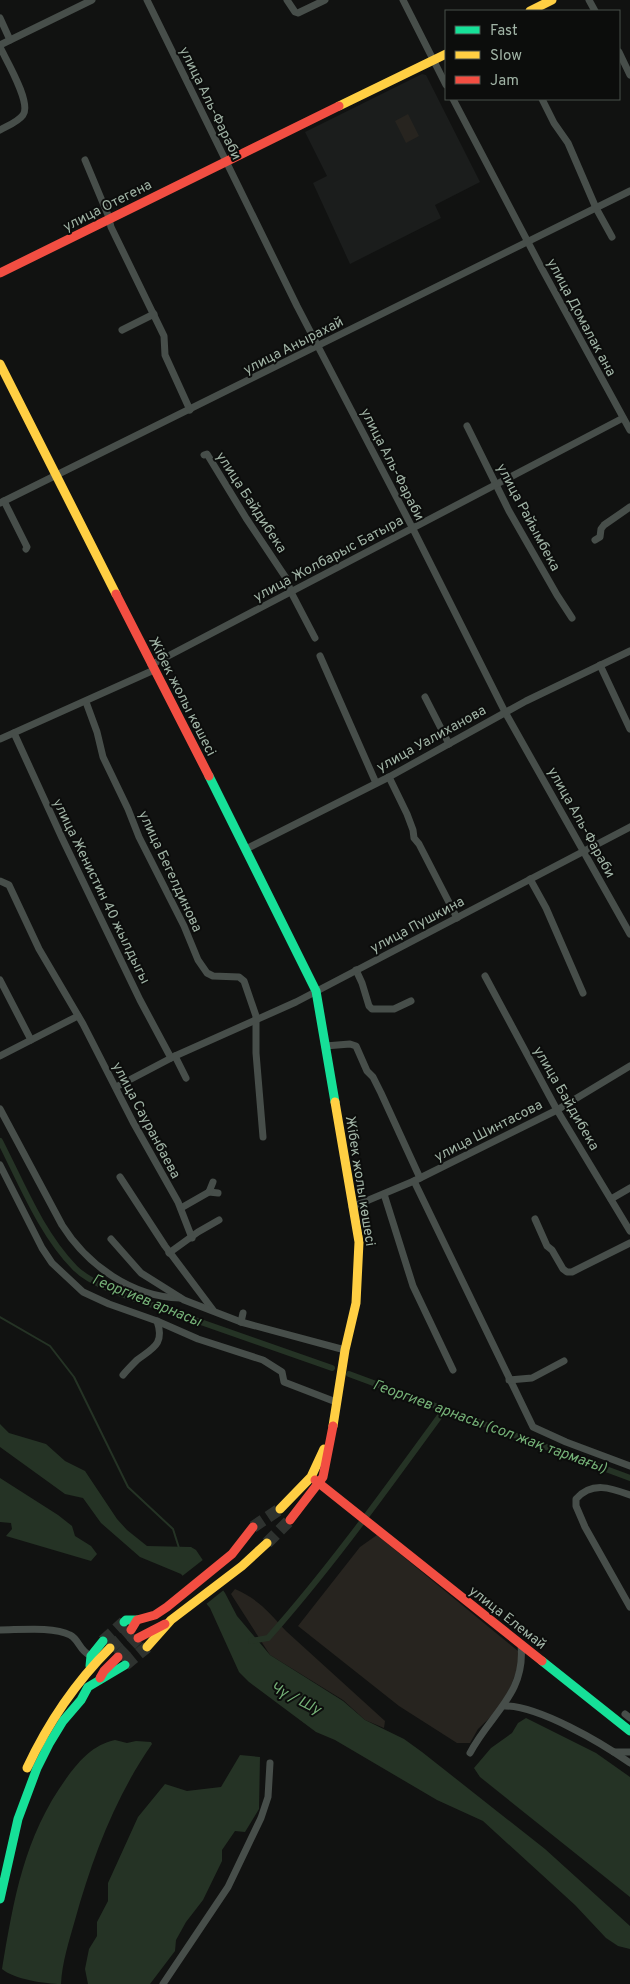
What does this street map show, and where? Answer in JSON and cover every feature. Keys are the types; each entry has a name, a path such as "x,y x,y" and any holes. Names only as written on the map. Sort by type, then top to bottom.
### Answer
{"main road":[{"path":"535,10 552,0"},
{"name":"улица Отегена","path":"0,274 445,54"},
{"name":"Жібек жолы көшесі","path":"0,364 312,980 316,992 359,1242 356,1303 345,1350 332,1432 315,1480"},
{"path":"280,1509 315,1480"},
{"path":"290,1520 315,1480"},
{"name":"улица Елемай","path":"315,1480 630,1731"},
{"path":"124,1622 126,1620 139,1620 155,1615 167,1607 232,1554 253,1527"},
{"path":"138,1638 186,1610 242,1566 267,1543"},
{"path":"131,1630 139,1620"},
{"path":"147,1647 171,1620"},
{"path":"90,1669 91,1656 103,1641"},
{"path":"0,1861 14,1801 38,1744 52,1719 90,1669 110,1648"},
{"path":"98,1680 104,1670 118,1657"},
{"path":"0,1899 22,1803 33,1774 46,1749 92,1684 125,1665"},
{"path":"66,1701 74,1708"}],"street":[{"path":"0,130 21,118 26,106 16,78 0,46 92,0"},
{"name":"улица Аль-Фараби","path":"147,0 318,346 505,712 585,851 630,934"},
{"path":"287,0 295,12 298,13 325,0"},
{"path":"403,0 445,83"},
{"path":"0,18 10,40"},
{"path":"620,54 630,75"},
{"name":"улица Домалак ана","path":"454,100 630,430"},
{"path":"542,100 554,123 568,143 596,208 612,237"},
{"path":"85,160 109,221 164,336 165,355 190,410"},
{"name":"улица Анырахай","path":"2,502 630,191"},
{"path":"122,330 154,314"},
{"name":"улица Жолбарыс Батыра","path":"0,739 86,702 412,527 496,486 623,418"},
{"name":"улица Райымбека","path":"467,426 493,476 496,486 557,595 572,618"},
{"name":"улица Байдибека","path":"204,455 207,454 246,518 279,566 315,638"},
{"path":"2,502 26,549"},
{"path":"596,540 600,537 601,529 604,525 630,507"},
{"name":"улица Уалиханова","path":"246,850 389,777 505,712 630,651"},
{"path":"320,656 376,783"},
{"path":"600,665 630,729"},
{"path":"425,697 449,744"},
{"name":"улица Бегелдинова","path":"86,702 103,756 139,837 184,926 198,960 207,973 214,976 242,978 256,1016 255,1021"},
{"name":"улица Женистин 40 жылдыгы","path":"14,733 140,1000 186,1078"},
{"path":"389,777 407,814 414,838 419,844 457,918"},
{"name":"улица Пушкина","path":"116,1087 173,1057 316,992 630,827"},
{"path":"530,879 546,908 583,993"},
{"name":"улица Сауранбаева","path":"0,881 9,885 38,949 78,1016 133,1122 181,1208 192,1238"},
{"path":"356,970 372,1010 394,1009 411,1000"},
{"name":"улица Байдибека","path":"485,976 557,1110 630,1231"},
{"path":"0,980 31,1040"},
{"path":"0,1056 78,1016"},
{"path":"255,1021 263,1137"},
{"path":"325,1046 350,1044 356,1046 367,1071 373,1077 417,1179 509,1380 533,1427 566,1442 630,1466"},
{"name":"улица Шинтасова","path":"352,1207 417,1179 557,1110 630,1066"},
{"path":"0,1109 62,1225 90,1260 104,1271 132,1286 163,1297 180,1298"},
{"path":"0,1165 42,1248 52,1263 83,1292 198,1339 263,1360 282,1372 284,1382 336,1402"},
{"path":"120,1177 170,1253 214,1310"},
{"path":"209,1192 213,1182"},
{"path":"611,1199 630,1188"},
{"path":"181,1208 209,1192 218,1193"},
{"name":"Жібек жолы көшесі","path":"384,1194 413,1286 453,1370"},
{"path":"535,1219 548,1246 567,1272 572,1272 630,1243"},
{"path":"170,1253 198,1232 219,1220"},
{"path":"111,1240 141,1273 180,1298 240,1322 345,1350"},
{"path":"240,1322 243,1313"},
{"path":"123,1375 140,1354 157,1345 160,1334 157,1321"},
{"path":"509,1380 532,1378 564,1362"},
{"path":"630,1495 612,1488 597,1488 580,1494 576,1499 576,1506 585,1527 630,1607"},
{"path":"0,1630 54,1630 73,1637 82,1650 91,1656"},
{"path":"470,1754 479,1736 505,1706 522,1669 522,1644"},
{"path":"505,1706 528,1708 629,1761"},
{"path":"614,1752 630,1752"},
{"path":"164,1984 228,1887 261,1818 268,1797 270,1763"}],"shaded area":[{"path":"422,74 426,75 480,182 435,205 441,218 350,264 313,183 327,176 305,132"},
{"path":"408,114 419,136 406,143 395,121"},
{"path":"377,1535 518,1651 521,1659 504,1704 478,1729 470,1743 457,1743 399,1706 298,1626 360,1547"},
{"path":"235,1589 263,1607 286,1631 385,1721 384,1728 365,1720 343,1700 270,1655 231,1594"}],"water":[{"name":"Чү / Шу","path":"0,1424 9,1433 46,1444 65,1461 85,1471 117,1519 147,1546 191,1547 196,1550 225,1593 237,1616 270,1655 343,1701 365,1720 404,1739 545,1849 630,1926 630,1949 618,1946 606,1938 575,1905 483,1821 437,1800 335,1740 316,1732 249,1682 239,1672 210,1608 181,1574 140,1557 101,1523 83,1498 65,1494 0,1447"},
{"path":"0,1478 58,1515 72,1526 75,1536 91,1546 97,1554 91,1561 6,1536 12,1529 11,1523 0,1522"},
{"path":"526,1718 596,1753 630,1777 630,1897 480,1777 474,1768 491,1748 512,1733 518,1723"},
{"path":"115,1740 127,1743 136,1741 151,1742 152,1744 127,1785 97,1851 68,1944 61,1984 39,1982 7,1973 2,1969 11,1917 23,1868 41,1821 53,1799 78,1764 100,1745"},
{"path":"240,1755 260,1757 259,1809 245,1832 235,1831 222,1850 222,1861 203,1900 186,1922 176,1940 175,1951 150,1984 88,1984 85,1969 89,1949 97,1936 97,1922 108,1901 108,1883 138,1817 165,1784 187,1791 221,1787"}],"pier":[{"path":"204,1559 225,1589 205,1605 181,1577"}],"waterway":[{"name":"Георгиев арнасы","path":"0,1141 42,1224 63,1254 84,1276 108,1289 332,1368"},
{"path":"0,1317 50,1346 74,1377 128,1487 173,1529 179,1548"},
{"name":"Георгиев арнасы (сол жақ тармағы)","path":"349,1374 630,1478"},
{"path":"251,1641 268,1638 292,1611 359,1526 445,1409"}],"tunnel":[{"path":"253,1527 280,1509"},
{"path":"267,1543 290,1520"},
{"path":"103,1641 124,1622"},
{"path":"110,1648 131,1630"},
{"path":"118,1657 138,1638"},
{"path":"125,1665 147,1647"}],"traffic: fast":[{"path":"209,776 316,991 335,1102"},
{"path":"124,1622 126,1620 137,1620"},
{"path":"90,1666 91,1656 103,1641"},
{"path":"542,1661 630,1731"},
{"path":"0,1899 18,1819 37,1768 49,1744 63,1721 81,1700 88,1687 125,1665"}],"traffic: slow":[{"path":"532,10 552,0"},
{"path":"339,106 445,54"},
{"path":"0,364 116,594"},
{"path":"333,1426 345,1350 356,1303 359,1242 335,1102"},
{"path":"280,1509 311,1477 324,1449"},
{"path":"147,1647 171,1620 242,1566 267,1543"},
{"path":"27,1768 63,1704 85,1675 110,1648"}],"traffic: jam":[{"path":"0,273 339,106"},
{"path":"116,594 209,776"},
{"path":"290,1520 323,1477 333,1426"},
{"path":"315,1480 542,1661"},
{"path":"131,1630 137,1620 155,1615 167,1607 232,1554 253,1527"},
{"path":"138,1638 165,1624"},
{"path":"100,1678 104,1671 118,1657"}]}
